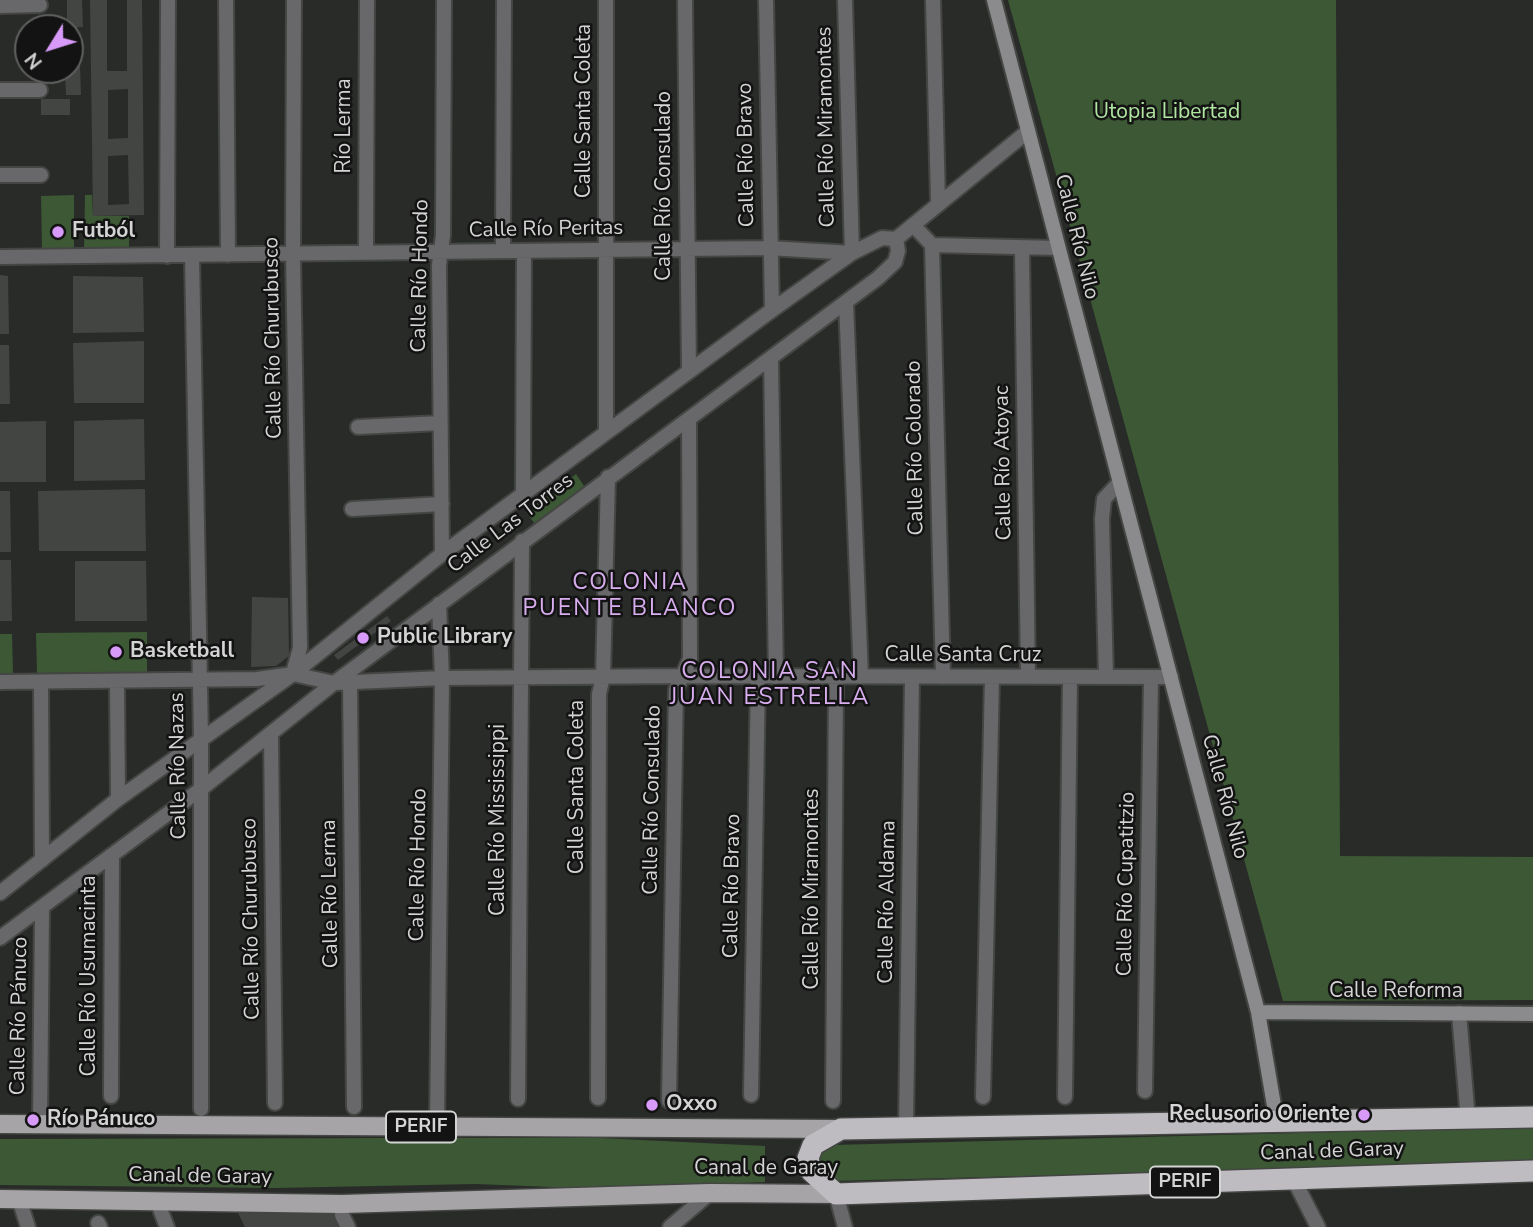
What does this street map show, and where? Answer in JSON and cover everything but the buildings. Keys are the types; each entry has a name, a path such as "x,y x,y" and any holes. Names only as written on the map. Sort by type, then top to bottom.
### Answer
{"highway":[{"name":"Canal de Garay","path":"841,1129 1533,1117"},
{"path":"836,1194 811,1171 808,1158 813,1145 841,1129"},
{"name":"Canal de Garay","path":"836,1194 1533,1171"}],"main road":[{"name":"Canal de Garay","path":"0,1124 841,1129"},
{"name":"Canal de Garay","path":"0,1199 157,1201 344,1215 710,1193 836,1194"}],"street":[{"path":"167,256 168,0"},
{"path":"226,0 228,255"},
{"name":"Calle Río Churubusco","path":"293,674 300,648 293,255 294,0"},
{"name":"Río Lerma","path":"366,252 367,0"},
{"name":"Calle Río Hondo","path":"442,554 440,423 444,0"},
{"path":"503,251 504,0"},
{"name":"Calle Santa Coleta","path":"606,0 606,433"},
{"name":"Calle Río Consulado","path":"685,0 689,371"},
{"name":"Calle Río Bravo","path":"766,0 772,310"},
{"name":"Calle Río Miramontes","path":"845,0 849,234 852,253"},
{"path":"933,0 938,201"},
{"name":"Calle Río Nilo","path":"994,0 1056,248 1258,1012 1276,1123"},
{"path":"0,6 40,5"},
{"path":"0,90 40,90"},
{"path":"852,253 882,237 896,239 938,201 1027,132"},
{"path":"0,175 41,175"},
{"path":"913,225 932,245 1056,248"},
{"name":"Calle Las Torres","path":"0,938 201,789 334,682 846,302 895,262 898,251 896,239"},
{"name":"Calle Río Colorado","path":"932,245 943,677"},
{"name":"Calle Río Peritas","path":"0,257 686,248 769,248 852,253"},
{"name":"Calle Río Atoyac","path":"1022,249 1028,676"},
{"path":"523,493 524,251"},
{"name":"Calle Las Torres","path":"0,893 118,799 293,674 442,554 523,493 852,253"},
{"name":"Calle Río Nazas","path":"192,256 201,738 201,1109"},
{"path":"846,302 861,677"},
{"path":"771,359 776,677"},
{"name":"Calle Río Consulado","path":"669,1101 676,690 690,659 689,419"},
{"path":"358,427 440,423"},
{"name":"Calle Santa Coleta","path":"598,1098 599,694 603,677 608,477"},
{"path":"1106,677 1102,519 1104,499 1118,484"},
{"path":"352,509 442,503"},
{"name":"Calle Río Mississippi","path":"518,1099 522,541"},
{"name":"Calle Río Hondo","path":"437,1127 442,678 439,604"},
{"name":"Calle Santa Cruz","path":"0,682 257,679 293,674 334,682 442,678 684,676 1171,677"},
{"name":"Calle Río Bravo","path":"751,1095 758,677"},
{"name":"Calle Río Aldama","path":"906,1128 912,677"},
{"path":"983,1097 992,677"},
{"path":"1065,1097 1070,677"},
{"name":"Calle Río Cupatitzio","path":"1145,1091 1151,677"},
{"name":"Calle Río Miramontes","path":"833,1101 836,678"},
{"name":"Calle Río Lerma","path":"350,681 354,1107"},
{"path":"117,682 118,799"},
{"path":"41,683 41,860"},
{"name":"Calle Río Churubusco","path":"271,735 275,1103"},
{"name":"Calle Río Usumacinta","path":"111,1096 112,857"},
{"name":"Calle Río Pánuco","path":"40,1124 42,908"},
{"name":"Calle Reforma","path":"1258,1012 1533,1014"},
{"path":"1459,1013 1468,1120"},
{"path":"1293,1178 1318,1227"},
{"path":"673,1225 710,1193"},
{"path":"836,1194 845,1227"},
{"path":"19,1199 26,1224"},
{"path":"157,1201 166,1225"}],"green space":[{"name":"Utopia Libertad","path":"1008,0 1336,0 1340,856 1533,857 1533,1000 1283,1001"},
{"name":"Futból","path":"74,195 74,250 42,249 41,196"},
{"path":"85,195 92,195 93,216 129,216 129,252 84,252"},
{"path":"576,474 586,489 537,527 526,512"},
{"path":"147,632 147,672 37,673 36,633"},
{"path":"0,634 12,634 13,673 0,673"},
{"path":"1533,1127 1533,1163 831,1181 822,1173 817,1159 821,1150 832,1145"},
{"path":"601,1138 765,1146 765,1182 604,1189 475,1184 275,1188 0,1185 0,1139"}],"place":[{"name":"Futból","path":"58,232"},
{"name":"Public Library","path":"363,638"},
{"name":"Basketball","path":"116,652"},
{"name":"Oxxo","path":"652,1105"},
{"name":"Reclusorio Oriente","path":"1364,1115"},
{"name":"Río Pánuco","path":"33,1120"}],"district":[{"name":"COLONIA PUENTE BLANCO","path":"630,596"},
{"name":"COLONIA SAN JUAN ESTRELLA","path":"770,685"}]}
